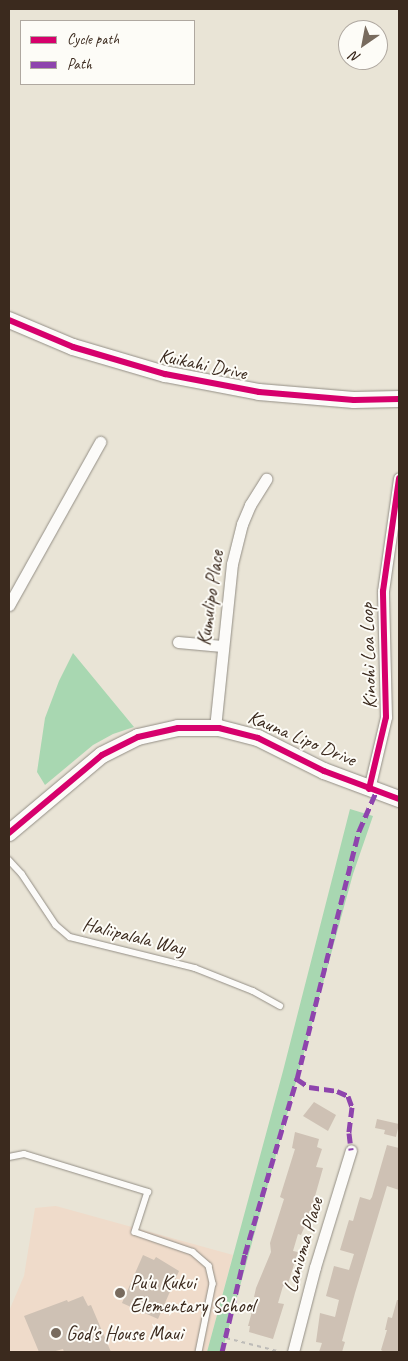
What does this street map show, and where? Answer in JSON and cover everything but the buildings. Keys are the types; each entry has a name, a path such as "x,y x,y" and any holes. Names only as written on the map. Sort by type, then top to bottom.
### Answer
{"street":[{"name":"Kuikahi Drive","path":"9,320 73,347 165,374 259,392 354,400 399,399"},
{"path":"9,605 100,442"},
{"name":"Kinohi Loa Loop","path":"369,789 386,717 383,590 395,529 399,478"},
{"name":"Kumulipo Place","path":"215,728 229,584 239,536 250,506 266,479"},
{"path":"178,642 222,646"},
{"name":"Kauna Lipo Drive","path":"9,833 85,767 120,745 158,732 178,728 215,728 258,738 324,770 399,799"},
{"name":"Laniuma Place","path":"293,1352 315,1266 351,1150"}],"lane":[{"name":"Haliipalala Way","path":"9,860 22,874 56,925 70,937 195,968 253,991 280,1006"},
{"path":"9,1157 24,1154 148,1192 135,1232 193,1252 209,1266 213,1284 199,1352"}],"path":[{"path":"226,1338 281,1352"}],"shaded area":[{"name":"Pu'u Kukui Elementary School","path":"56,1206 233,1255 207,1352 9,1352 9,1311 24,1276 35,1208"}],"green space":[{"path":"73,653 134,727 113,734 93,745 45,785 37,772 45,718 59,681"},
{"path":"350,809 373,816 353,874 222,1352 207,1352 283,1071"}],"marked path":[{"path":"222,1352 245,1254 297,1079 359,831 376,792"},
{"path":"297,1079 309,1087 337,1091 348,1096 352,1107 349,1133 351,1150"}],"cycle path":[{"path":"9,320 73,347 165,374 259,392 354,400 399,399"},
{"path":"369,789 386,717 383,591 399,478"},
{"path":"9,833 102,755 138,737 178,728 219,728 258,738 324,771 399,799"}],"place":[{"name":"Pu'u Kukui Elementary School","path":"120,1293"},
{"name":"God's House Maui","path":"56,1333"}]}
